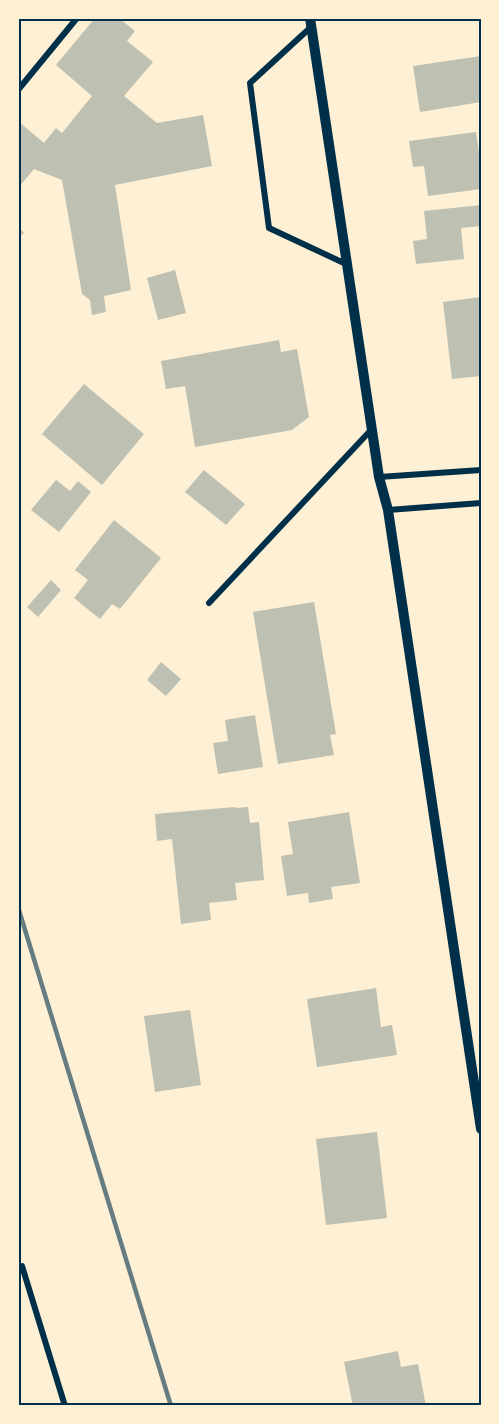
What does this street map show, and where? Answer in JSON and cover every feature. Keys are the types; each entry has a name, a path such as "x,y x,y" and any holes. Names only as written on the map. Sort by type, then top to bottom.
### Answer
{"street":[{"path":"18,90 77,18"},
{"path":"310,22 371,429 379,477 388,510 481,1129"},
{"path":"310,22 250,83 269,228 347,264"},
{"path":"209,603 371,429"},
{"path":"379,477 481,470"},
{"path":"388,510 481,503"},
{"path":"22,1266 65,1406"}],"building":[{"path":"95,18 119,18 135,31 127,41 153,62 124,96 157,123 203,115 212,166 115,185 131,290 104,296 106,312 92,315 90,300 82,294 62,180 34,169 18,188 18,121 44,143 56,128 62,133 92,96 56,65"},
{"path":"481,56 481,102 420,112 413,66"},
{"path":"476,132 481,165 481,189 428,196 424,166 413,167 409,141"},
{"path":"481,205 481,226 461,228 464,259 416,264 413,241 427,239 424,211"},
{"path":"18,226 24,233 18,238"},
{"path":"175,270 186,313 158,320 147,278"},
{"path":"481,297 481,376 452,379 443,302"},
{"path":"279,340 281,352 297,349 309,417 292,430 195,447 185,386 166,389 161,361"},
{"path":"84,384 144,434 102,485 42,434"},
{"path":"204,470 245,504 226,525 185,492"},
{"path":"56,480 70,491 78,481 91,492 59,532 31,510"},
{"path":"114,520 161,558 120,609 112,604 100,619 74,598 88,580 75,570"},
{"path":"51,580 61,590 38,617 27,607"},
{"path":"314,602 336,734 330,735 334,755 278,764 253,612"},
{"path":"161,662 181,679 166,696 147,680"},
{"path":"255,715 263,767 218,774 213,743 228,741 225,720"},
{"path":"248,807 250,823 259,822 264,880 235,883 237,900 209,903 211,920 181,924 172,839 157,841 155,814"},
{"path":"349,812 360,883 331,887 333,899 309,903 308,893 287,896 281,856 293,854 288,822"},
{"path":"376,988 381,1027 392,1025 397,1055 317,1067 307,999"},
{"path":"190,1010 201,1085 155,1092 144,1016"},
{"path":"377,1132 387,1218 326,1225 316,1139"},
{"path":"398,1351 401,1367 418,1364 426,1406 353,1406 344,1362"}],"railway":[{"path":"18,907 171,1406"}]}
